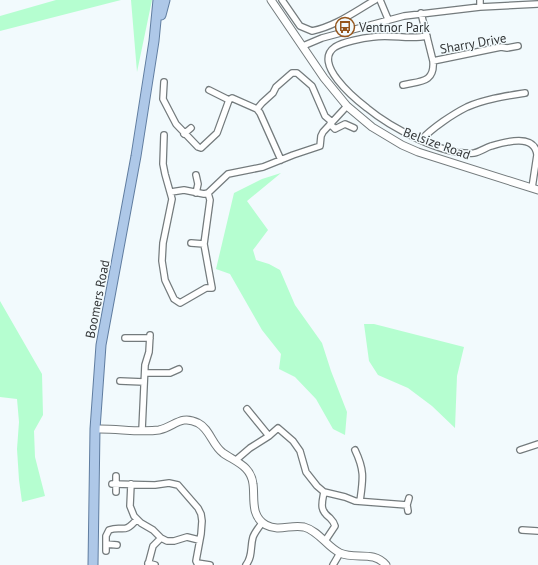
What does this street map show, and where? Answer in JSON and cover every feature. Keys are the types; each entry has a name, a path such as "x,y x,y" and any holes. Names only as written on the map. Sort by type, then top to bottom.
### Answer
{"main road":[{"name":"Boomers Road","path":"93,565 95,428 101,345 136,156 154,41 158,0"},
{"name":"Boomers Road","path":"154,41 165,0"}],"street":[{"name":"Belsize Road","path":"271,0 324,78 347,106 372,127 402,145 439,159 535,189"},
{"path":"282,0 300,26 312,31 339,22 375,0"},
{"path":"380,0 388,19"},
{"path":"480,0 480,6"},
{"path":"303,46 322,38 388,19 480,6 538,4"},
{"name":"Sharry Drive","path":"404,85 428,79 432,74 434,67 422,13"},
{"path":"427,36 412,39 373,37 340,44 331,50 328,56 328,63 330,69 344,88 353,97 374,114 421,140 442,148 474,153 491,146 519,141 529,143 536,150 537,155 535,189"},
{"name":"Sharry Drive","path":"433,61 501,47 507,48 518,46"},
{"path":"257,109 273,93 276,87 292,73 297,73 312,86 325,116 335,129 345,124 354,128"},
{"path":"164,82 163,99 176,124 198,148 201,148 217,133 228,100"},
{"path":"209,90 228,100 232,98 257,109 281,160"},
{"path":"421,140 430,131 467,108 495,98 525,93"},
{"path":"171,192 184,190 204,194 208,193 228,174 264,168 281,160 320,146 323,132 347,106"},
{"path":"184,134 191,128"},
{"path":"164,135 163,164 172,199 163,243 162,261 165,280 174,299 180,303 206,288 212,288 204,244 210,200 208,193"},
{"path":"196,175 198,184 196,193"},
{"path":"192,243 204,244"},
{"path":"125,338 133,341 150,337 144,382 142,430"},
{"path":"145,372 170,373 179,369"},
{"path":"120,381 144,382"},
{"path":"247,409 269,436"},
{"path":"95,428 142,430 162,429 183,420 193,421 202,425 218,448 243,465 250,474 253,484 254,508 262,523 275,528 303,527 313,531 340,553 350,556 369,556 377,558 386,565"},
{"path":"236,460 278,428 293,441 300,451 306,472 324,492 360,501 406,505"},
{"path":"520,450 537,447"},
{"path":"354,450 361,462 363,473 360,501"},
{"path":"116,476 114,484 116,492"},
{"path":"114,484 156,485 169,483 178,485 198,508 202,521 196,561 197,563 210,565"},
{"path":"131,484 130,506 134,516 137,519 167,541 174,541 187,537 199,540"},
{"path":"324,492 321,505 327,516 334,522 335,526 325,541"},
{"path":"408,511 406,505 409,498"},
{"path":"117,545 106,548 106,536 109,530 127,529 137,519"},
{"path":"246,565 250,560 253,536 262,523"},
{"path":"522,530 537,529"},
{"path":"150,564 153,546 161,538"},
{"path":"333,565 340,553"}],"green space":[{"path":"56,0 121,0 0,31 0,16"},
{"path":"131,0 152,0 137,72"},
{"path":"281,173 247,201 268,230 253,250 256,260 269,264 280,270 295,305 322,343 347,412 345,435 333,429 316,399 295,377 279,369 281,354 262,330 230,274 216,269 234,193 262,179"},
{"path":"0,301 42,374 43,415 34,431 35,457 45,496 22,502 17,449 19,422 17,399 0,397"},
{"path":"364,324 374,324 464,347 457,376 455,428 432,406 408,388 378,375 369,361"}],"place":[{"name":"Ventnor Park","path":"345,27"}]}
